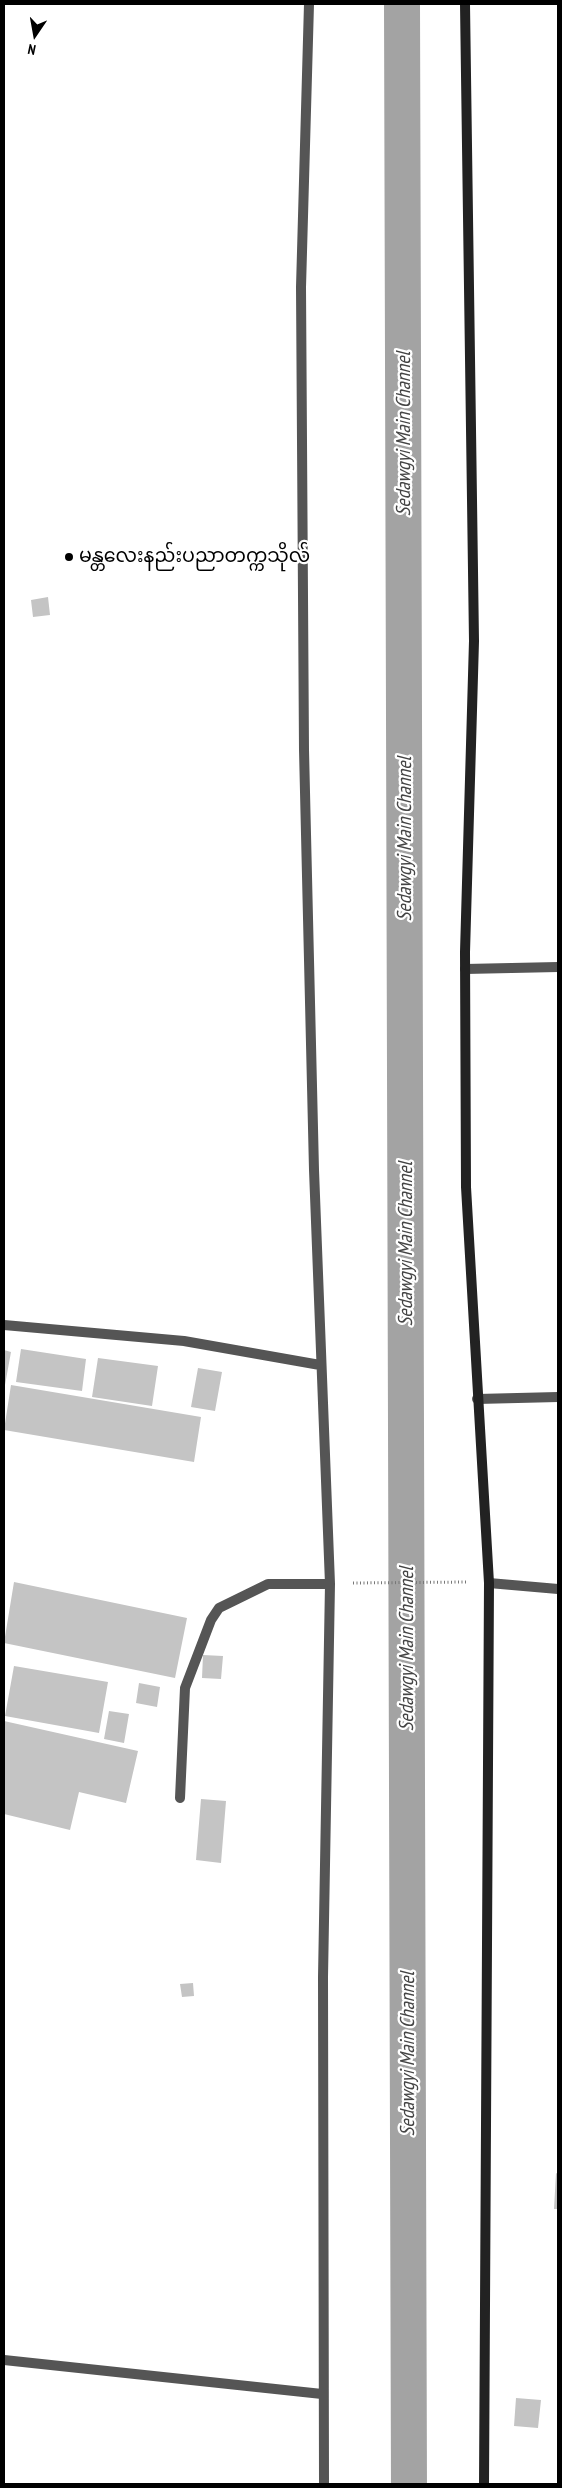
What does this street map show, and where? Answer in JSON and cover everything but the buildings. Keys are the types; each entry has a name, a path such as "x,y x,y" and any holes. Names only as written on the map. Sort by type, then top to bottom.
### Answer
{"street":[{"path":"309,4 302,287 304,750 320,1365 330,1584 323,1977 322,2394 324,2484"},
{"path":"464,4 474,642 466,969 466,1187 489,1583 484,2484"},
{"path":"466,969 558,967"},
{"path":"4,1326 184,1340 320,1365"},
{"path":"477,1399 558,1397"},
{"path":"489,1583 558,1589"},
{"path":"180,1798 185,1688 211,1620 218,1608 268,1584 330,1584"},
{"path":"4,2360 322,2394"}],"path":[{"path":"363,1583 458,1582"}],"waterway":[{"name":"Sedawgyi Main Channel","path":"402,4 409,2484"}],"place":[{"name":"မန္တလေးနည်းပညာတက္ကသိုလ်","path":"69,557"}]}
